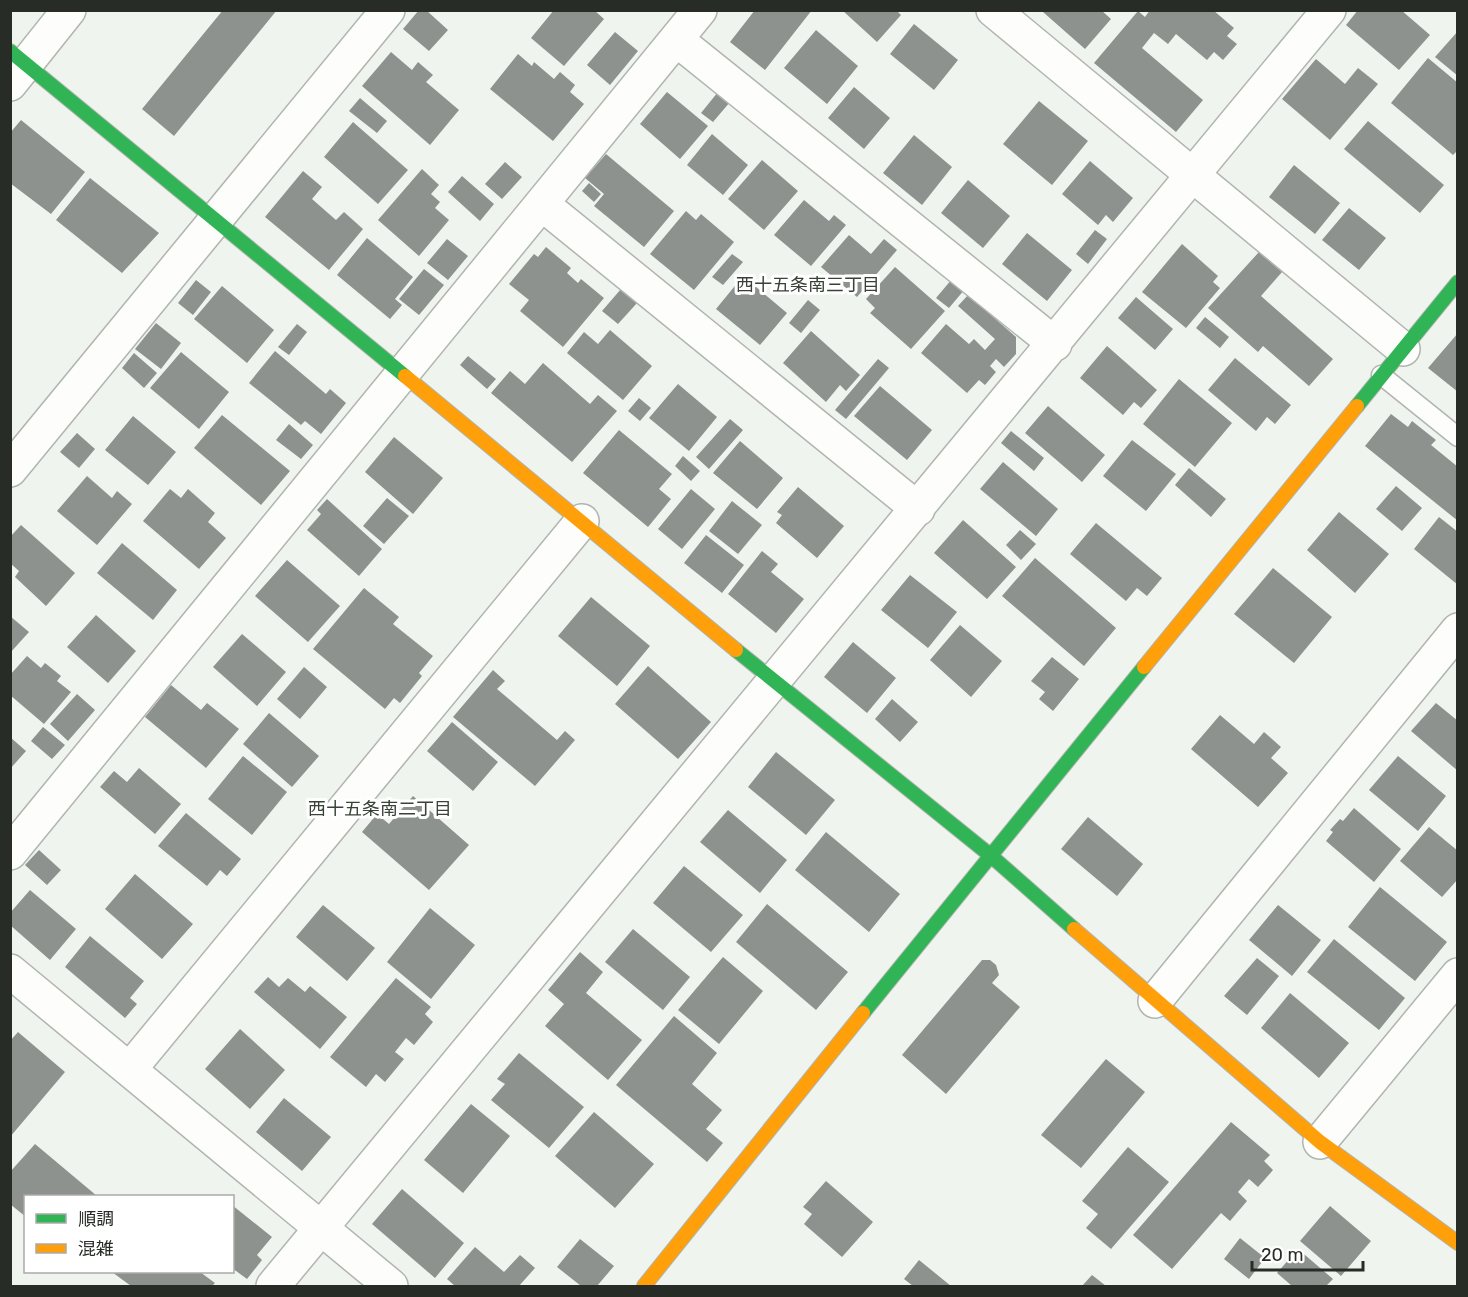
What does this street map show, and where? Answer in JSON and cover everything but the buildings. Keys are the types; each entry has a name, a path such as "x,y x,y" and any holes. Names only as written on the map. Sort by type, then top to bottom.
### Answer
{"street":[{"path":"69,10 16,67 216,219 775,682 990,855 1155,1001 1320,1142 1458,1243"},
{"path":"10,470 388,10"},
{"path":"10,853 700,10"},
{"path":"273,1287 1329,10"},
{"path":"1000,13 1193,177 1402,349"},
{"path":"677,40 1055,344"},
{"path":"542,204 918,509"},
{"path":"644,1287 990,855 1402,349 1456,287"},
{"path":"130,1069 582,521"},
{"path":"1155,1001 1458,630"},
{"path":"10,971 392,1287"},
{"path":"1320,1142 1458,975"}],"lane":[{"path":"1381,375 1458,437"}],"traffic: fast":[{"path":"10,51 405,376"},
{"path":"1357,406 1458,282"},
{"path":"736,650 990,855 1074,929"},
{"path":"863,1013 1144,667"}],"traffic: slow":[{"path":"405,376 736,650"},
{"path":"1144,667 1357,406"},
{"path":"1074,929 1320,1142 1458,1243"},
{"path":"644,1286 863,1013"}],"district":[{"name":"西十五条南三丁目","path":"808,285"},
{"name":"西十五条南二丁目","path":"380,809"}]}
